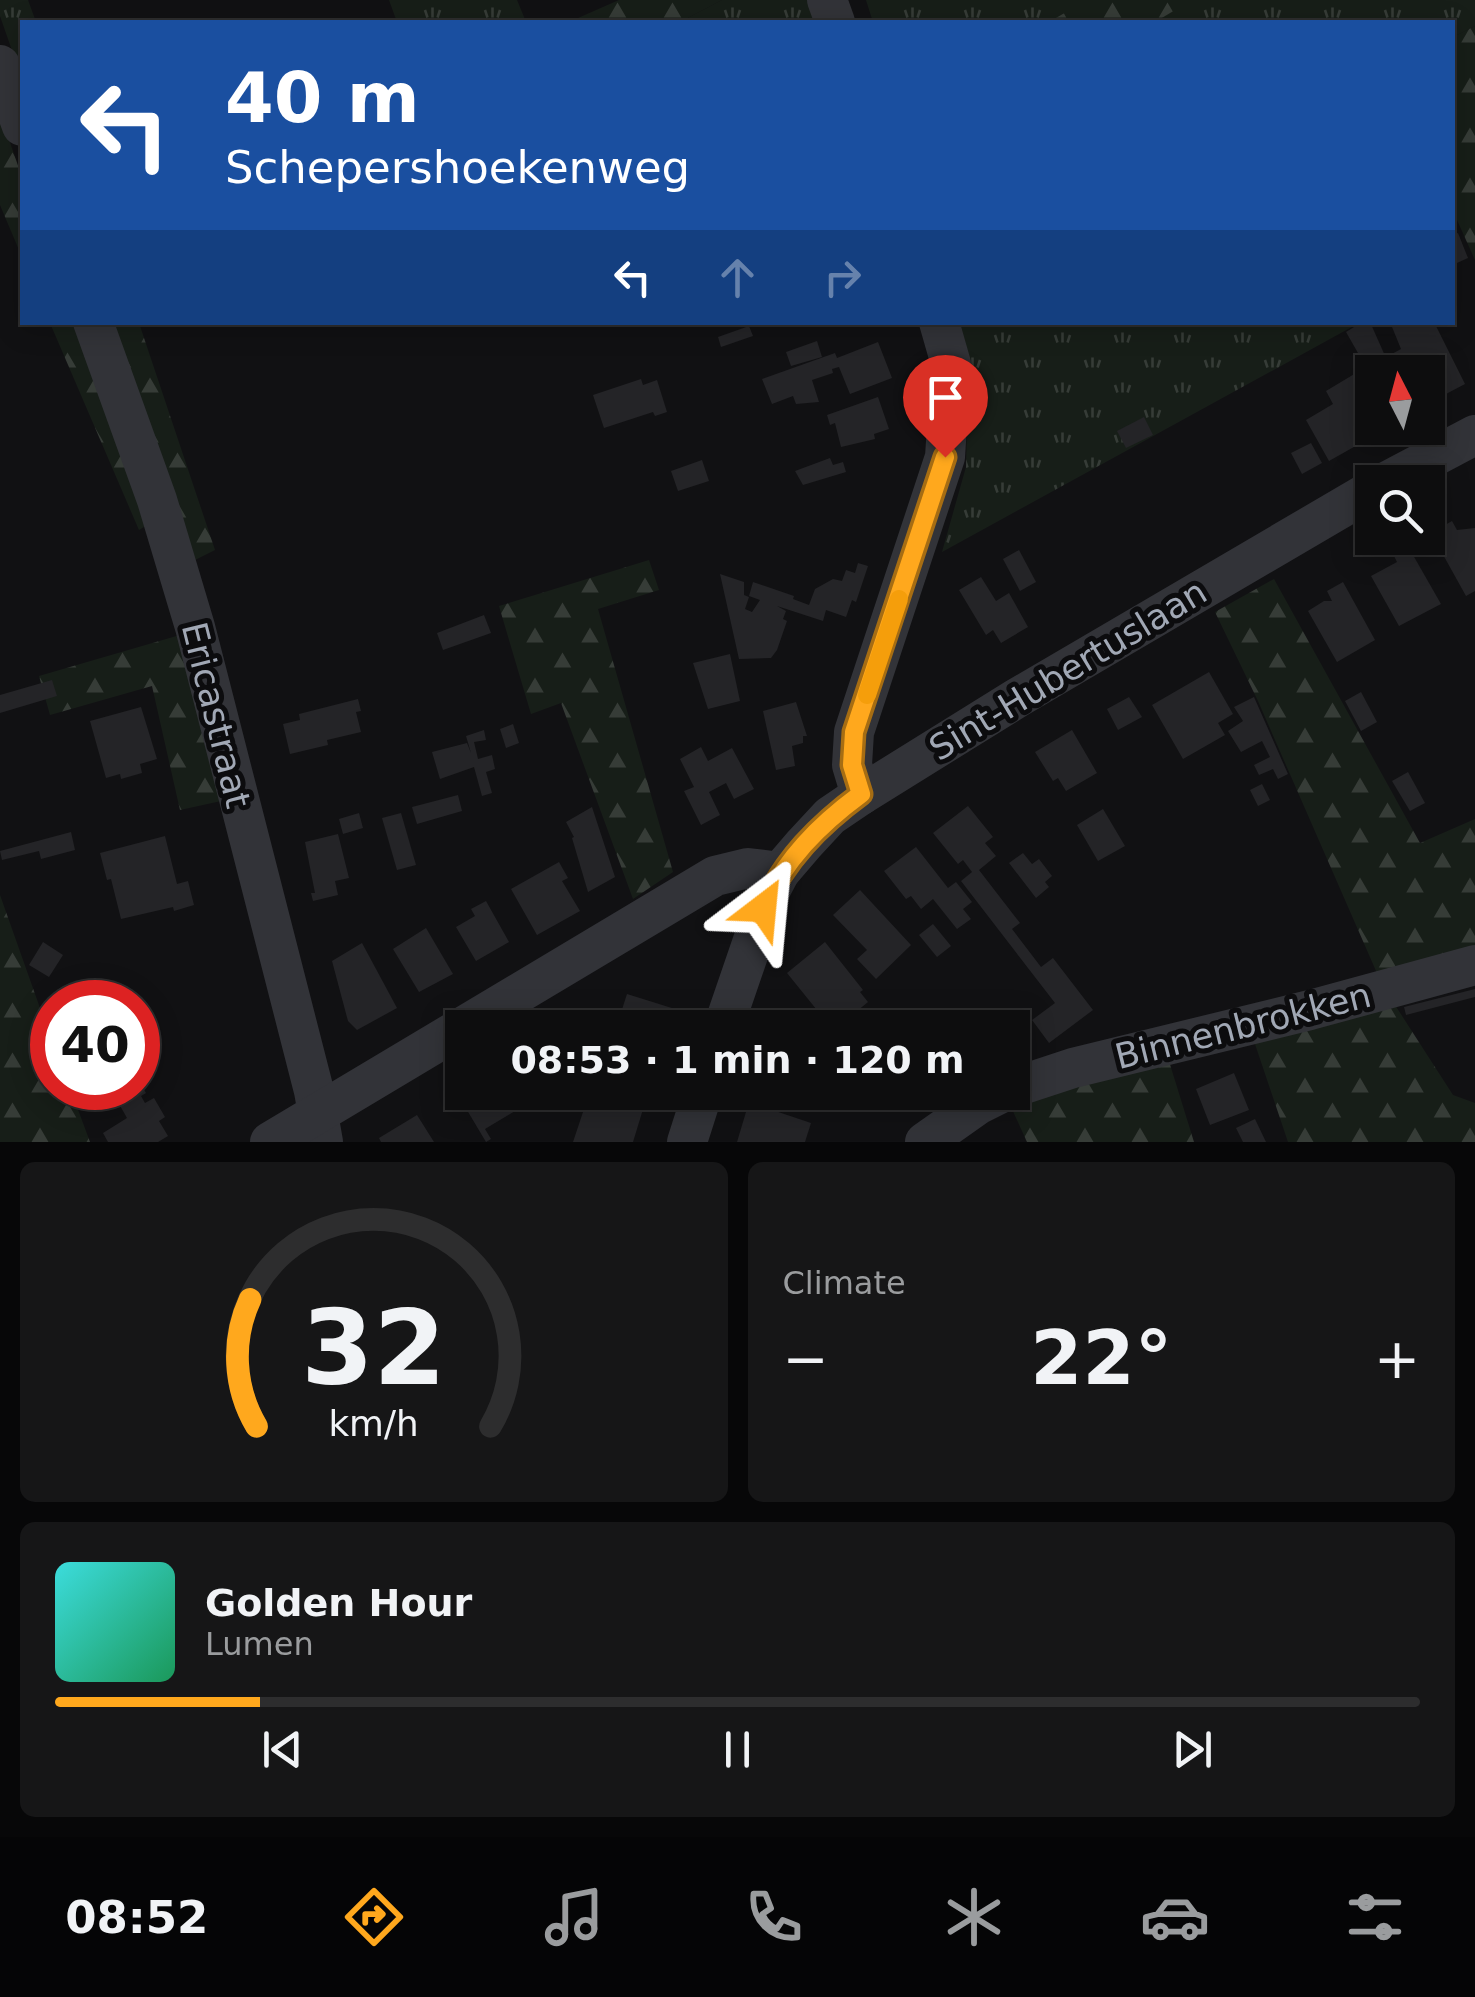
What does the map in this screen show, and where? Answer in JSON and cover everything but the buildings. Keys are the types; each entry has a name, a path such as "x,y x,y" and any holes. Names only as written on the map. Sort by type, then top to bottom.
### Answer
{"street":[{"path":"0,65 20,120"},
{"name":"Ericastraat","path":"94,325 157,500 195,627 320,1128"},
{"path":"861,794 852,765 854,732 945,457 951,364 940,325"},
{"path":"1418,465 1475,435"},
{"name":"Sint-Hubertuslaan","path":"730,1010 756,925 780,872 830,816 1017,698 1355,500"},
{"path":"270,1142 320,1128 715,876 748,868 780,872"},
{"name":"Binnenbrokken","path":"1030,1082 1106,1059 1475,965"},
{"path":"688,1142 698,1110"},
{"path":"926,1142 971,1110"}],"green space":[{"path":"0,0 28,0 35,20 20,20 20,73 0,16"},
{"path":"389,0 517,0 525,20 396,20"},
{"path":"619,0 722,0 684,20 574,20"},
{"path":"722,0 816,0 822,20 684,20"},
{"path":"866,0 1475,0 1475,26 1455,36 1455,20 872,20"},
{"path":"1087,0 1192,0 1158,20 1052,20"},
{"path":"1475,26 1475,260 1455,215 1455,36"},
{"path":"0,114 20,171 20,252 0,205"},
{"path":"51,325 76,325 147,525 139,530"},
{"path":"110,325 140,325 215,550 195,560"},
{"path":"955,325 1355,325 942,552 966,467 968,384"},
{"path":"649,560 659,590 598,609 673,872 633,899 561,703 531,714 499,606"},
{"path":"1274,579 1420,843 1475,819 1475,953 1380,980 1215,612"},
{"path":"180,635 221,801 180,810 152,686 50,715 39,676"},
{"path":"0,895 30,980 30,1110 78,1110 90,1142 0,1142"},
{"path":"1395,1005 1453,1095 1475,1103 1475,1142 1288,1142 1253,1038"},
{"path":"1168,1058 1194,1142 1027,1142 1012,1110 1030,1110 1030,1092"}],"slow traffic":[{"path":"867,695 899,599"}],"route":[{"path":"763,908 780,872 804,844 830,816 861,794 850,746 945,457"}]}
